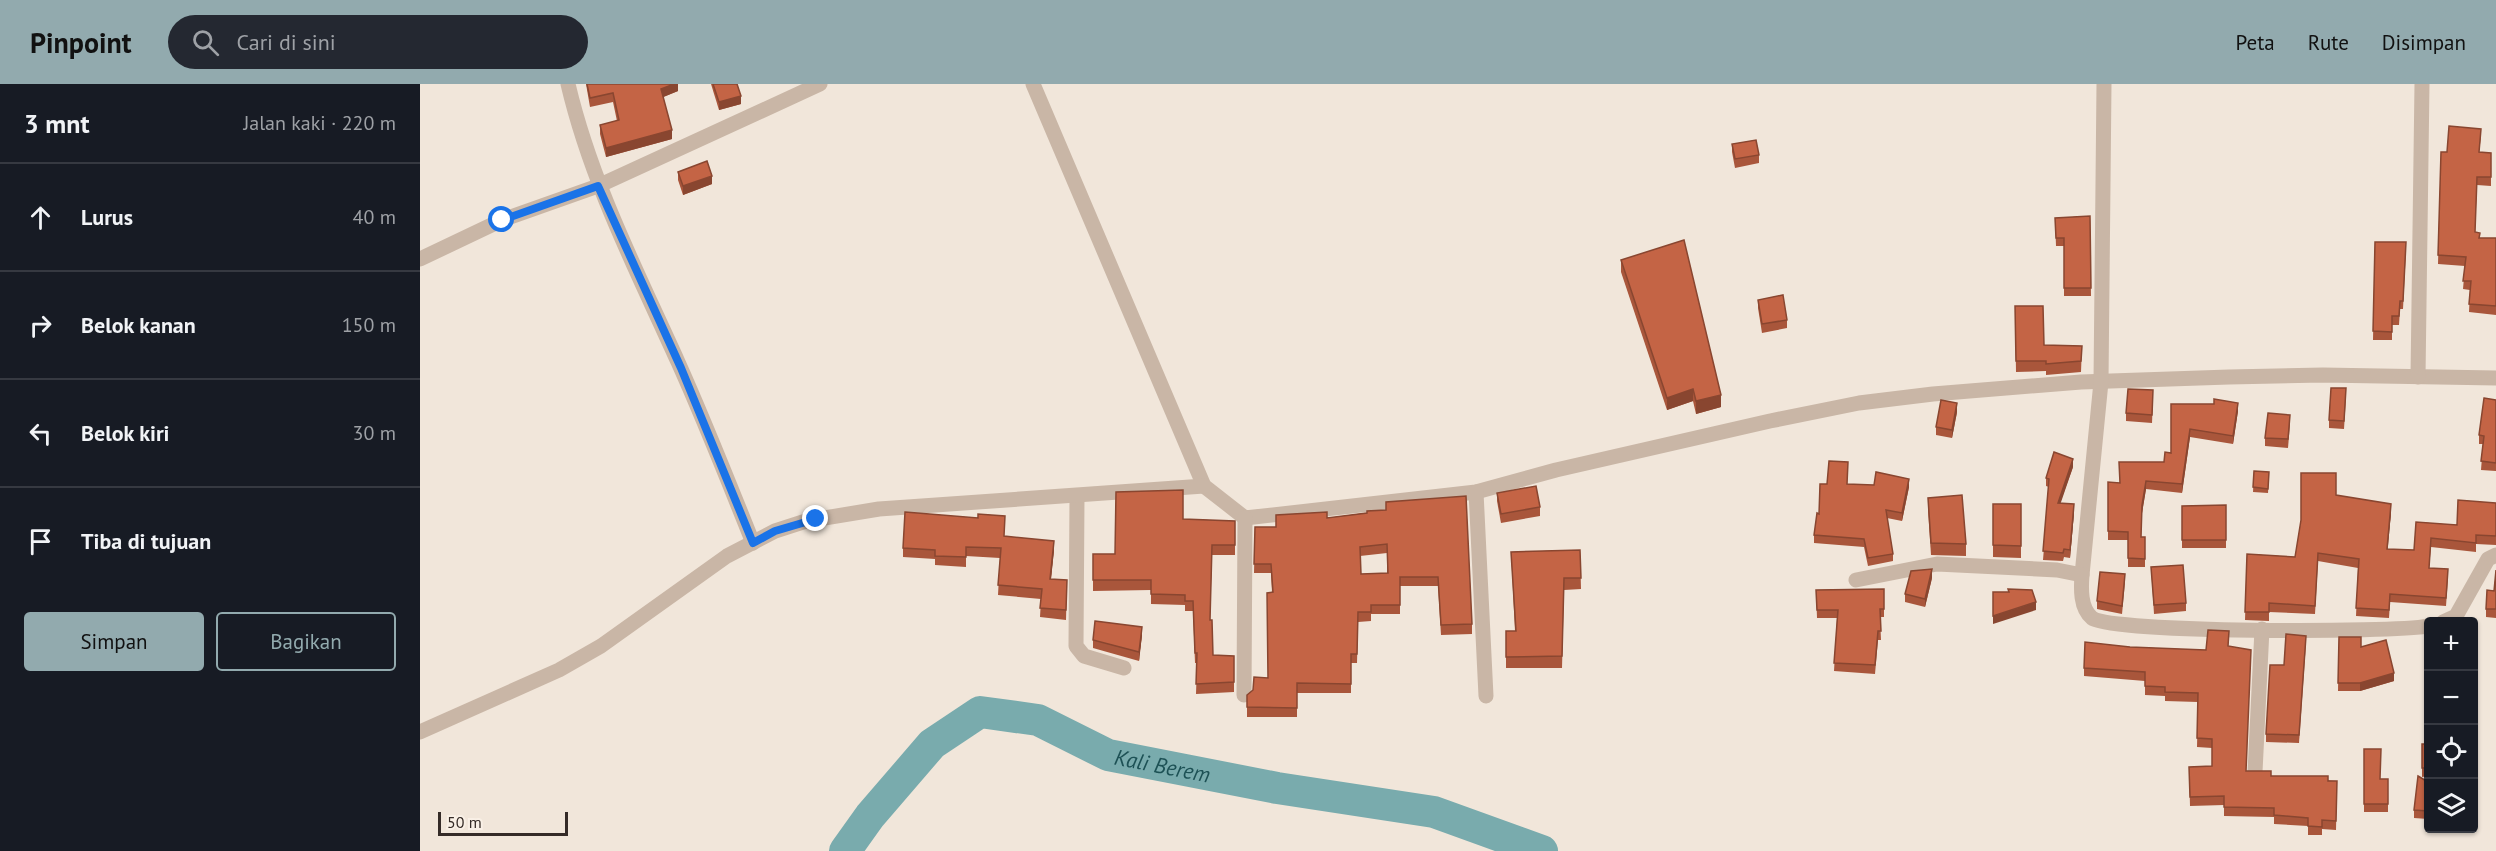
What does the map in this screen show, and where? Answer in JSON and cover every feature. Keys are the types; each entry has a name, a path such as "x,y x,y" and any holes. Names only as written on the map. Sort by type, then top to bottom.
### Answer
{"street":[{"path":"420,259 502,220 598,186 820,84"},
{"path":"1033,84 1204,486 1245,518 1447,493 1476,492 1556,470 1859,403 1986,389 2101,382 2323,375 2496,378"},
{"path":"2104,84 2101,382 2081,594 2091,618 2152,627 2400,629 2424,626"},
{"path":"2418,376 2422,84"},
{"path":"570,85 580,134 598,186 681,368 753,543"},
{"path":"420,732 559,670 642,618 691,580 775,531 806,521 844,513 1204,486"},
{"path":"1476,492 1486,696"},
{"path":"1077,497 1076,646 1084,656 1124,668"},
{"path":"1244,695 1245,518"},
{"path":"2452,617 2456,615 2488,559 2496,555"},
{"path":"1856,580 1937,564 2057,570 2082,575"},
{"path":"2255,772 2262,629"}],"building":[{"path":"587,84 674,84 661,89 672,130 606,148 600,125 619,120 613,93 590,98"},
{"path":"713,84 737,84 741,96 719,102"},
{"path":"2449,126 2481,129 2479,152 2491,153 2491,177 2477,177 2475,232 2480,233 2479,238 2496,238 2496,306 2469,304 2471,281 2463,281 2466,257 2438,255 2441,152 2447,152"},
{"path":"1756,140 1759,155 1735,159 1732,144"},
{"path":"707,161 712,176 683,186 678,172"},
{"path":"2090,216 2091,288 2064,288 2064,238 2056,238 2055,218"},
{"path":"1684,240 1721,395 1696,401 1693,389 1667,398 1621,260"},
{"path":"2375,242 2406,242 2403,301 2400,301 2399,316 2392,316 2392,332 2373,331"},
{"path":"1783,295 1787,320 1762,324 1758,300"},
{"path":"2015,306 2043,306 2044,345 2082,346 2081,361 2046,364 2046,361 2016,361"},
{"path":"2331,388 2346,388 2344,421 2329,420"},
{"path":"2128,389 2153,390 2152,415 2126,413"},
{"path":"2484,398 2496,400 2496,463 2481,461 2484,436 2479,435"},
{"path":"2214,399 2238,403 2233,436 2190,429 2182,484 2146,481 2142,505 2141,537 2145,537 2145,559 2128,558 2128,532 2108,531 2108,482 2120,483 2119,462 2164,462 2165,452 2171,453 2171,404 2214,404"},
{"path":"1941,400 1957,403 1952,430 1936,427"},
{"path":"2268,413 2290,415 2288,439 2265,438"},
{"path":"2054,452 2073,459 2058,503 2074,504 2070,550 2064,549 2063,553 2043,551 2049,479 2046,478"},
{"path":"1829,461 1848,462 1847,484 1874,485 1876,472 1909,479 1902,513 1886,510 1893,554 1868,558 1864,539 1814,535 1817,513 1819,514 1820,484 1827,484"},
{"path":"2254,471 2269,472 2268,489 2253,487"},
{"path":"2301,473 2336,473 2336,495 2391,504 2387,549 2414,550 2416,522 2457,525 2458,500 2496,503 2496,536 2476,535 2476,543 2431,538 2429,568 2448,569 2446,598 2390,594 2389,610 2356,608 2359,559 2318,553 2315,606 2269,603 2269,612 2245,612 2247,554 2295,557 2301,520"},
{"path":"1536,486 1540,507 1501,514 1497,493"},
{"path":"1183,490 1183,519 1235,521 1235,545 1212,545 1210,620 1212,620 1213,655 1234,656 1234,682 1196,684 1197,653 1195,653 1193,601 1185,601 1185,595 1151,594 1151,580 1093,580 1093,554 1115,554 1116,492"},
{"path":"1962,495 1966,544 1931,543 1928,498"},
{"path":"1466,496 1472,624 1441,625 1438,577 1400,577 1400,605 1371,605 1371,612 1358,612 1357,654 1351,654 1351,684 1297,683 1297,708 1247,707 1247,695 1253,690 1254,677 1268,678 1267,593 1273,592 1271,564 1254,564 1255,527 1276,527 1276,515 1327,512 1327,518 1386,510 1386,502","holes":["1387,544 1388,573 1361,574 1360,547"]},
{"path":"1993,504 2021,504 2021,546 1993,545"},
{"path":"2226,505 2226,540 2182,540 2182,506"},
{"path":"905,512 978,518 978,514 1005,516 1004,536 1054,541 1050,579 1067,580 1066,610 1040,608 1042,589 998,585 1001,548 966,547 966,557 935,556 935,550 903,548"},
{"path":"1580,550 1581,578 1564,578 1562,656 1506,657 1506,631 1516,631 1511,552"},
{"path":"2183,565 2186,603 2154,605 2151,567"},
{"path":"1932,569 1925,599 1905,594 1911,571"},
{"path":"2496,570 2496,609 2486,609 2487,590 2494,591"},
{"path":"2100,572 2125,574 2122,606 2097,601"},
{"path":"1884,589 1884,609 1880,609 1881,631 1878,631 1875,665 1834,663 1838,610 1817,610 1816,590"},
{"path":"2008,589 2032,590 2036,602 1993,616 1993,592 2009,592"},
{"path":"1095,621 1142,627 1139,652 1093,640"},
{"path":"2208,630 2229,631 2228,646 2251,650 2246,771 2271,771 2271,776 2328,776 2328,781 2337,781 2336,821 2322,820 2322,827 2308,826 2308,818 2274,815 2274,808 2224,807 2224,796 2190,797 2189,767 2212,766 2212,739 2197,738 2198,693 2165,692 2165,687 2145,686 2145,672 2084,668 2085,642 2130,647 2206,650"},
{"path":"2286,634 2306,636 2299,735 2266,734 2270,665 2284,665"},
{"path":"2339,637 2361,637 2361,647 2386,640 2394,673 2360,683 2338,683"},
{"path":"2422,744 2424,744 2424,768 2422,768"},
{"path":"2364,749 2381,749 2380,779 2388,779 2388,804 2364,804"},
{"path":"2418,776 2424,780 2424,811 2414,810"}],"waterway":[{"name":"Kali Berem","path":"845,851 870,816 932,744 980,712 1038,720 1108,755 1277,788 1434,812 1542,851"}],"route":[{"path":"502,220 598,186 681,368 753,543 775,531 816,519"}]}
